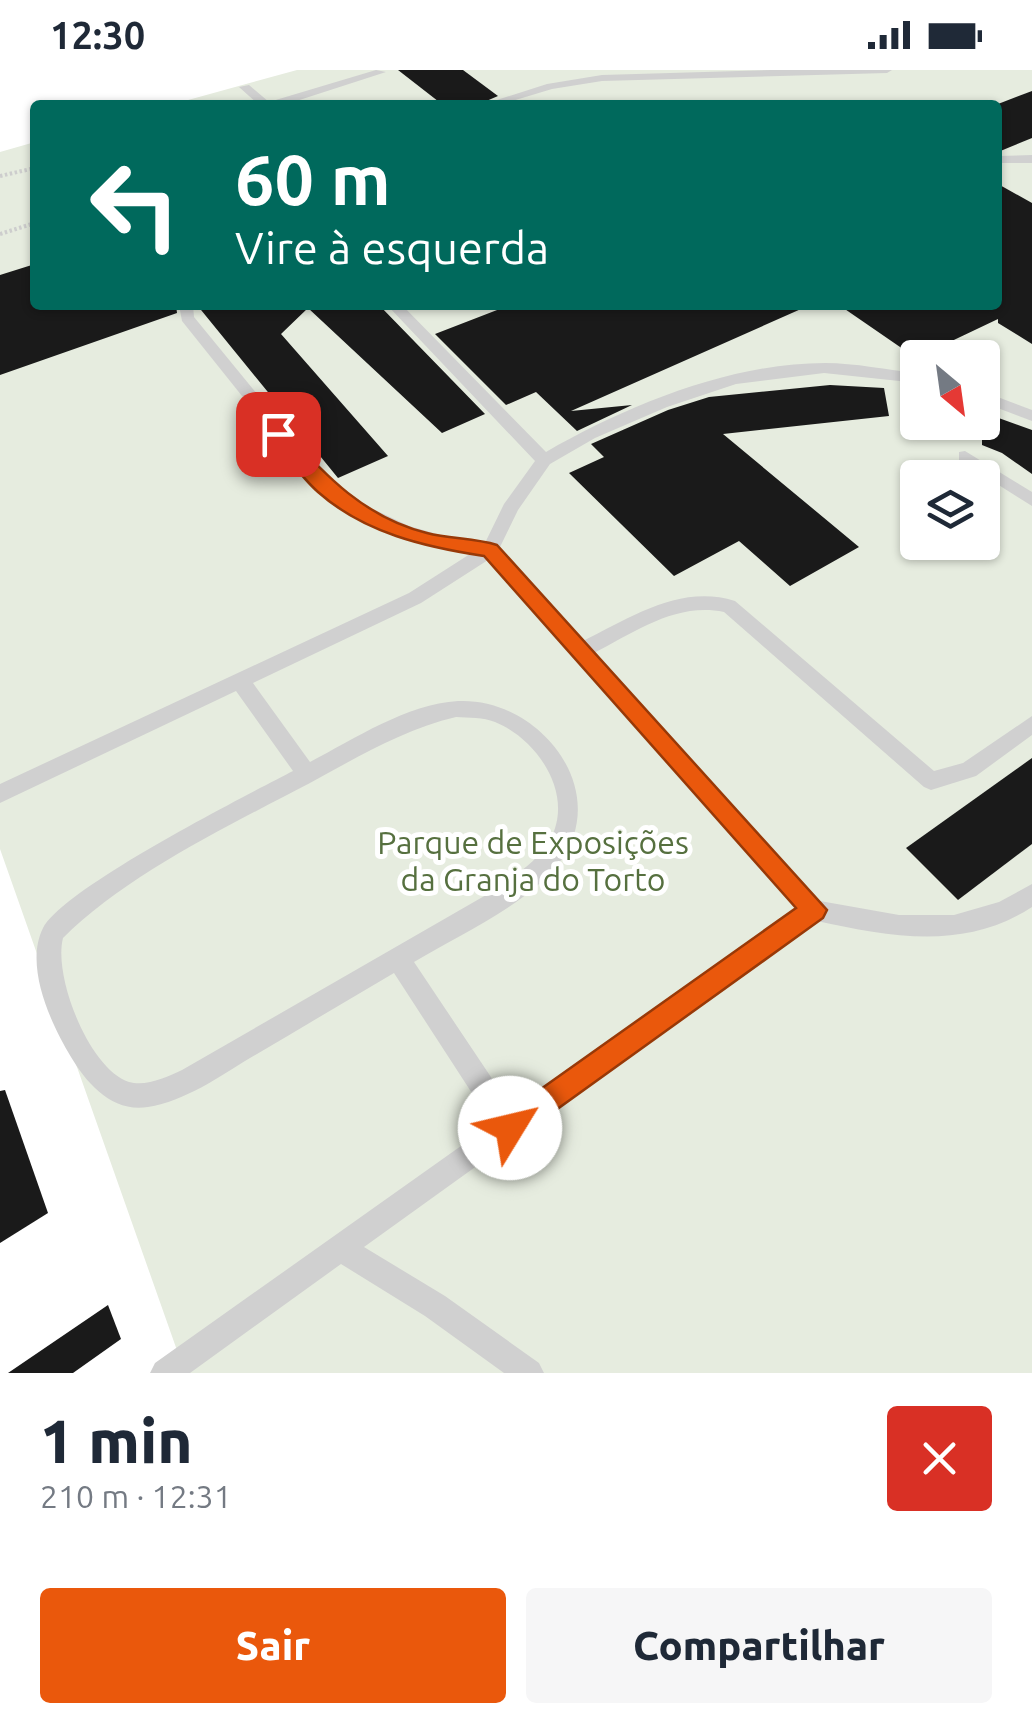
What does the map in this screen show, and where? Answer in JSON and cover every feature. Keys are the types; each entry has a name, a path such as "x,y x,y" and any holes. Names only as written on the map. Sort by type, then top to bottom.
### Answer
{"lane":[{"path":"504,100 550,86 602,78 888,70"},
{"path":"286,100 381,72"},
{"path":"246,87 263,100"},
{"path":"1002,160 1032,158"},
{"path":"187,310 188,318 300,462 324,487 352,507 421,540 490,550 814,910 886,926 958,928 1010,912 1032,894"},
{"path":"399,310 544,460"},
{"path":"0,794 415,598 490,550 510,508 544,460 589,434 662,403 734,379 824,368 900,376"},
{"path":"1000,403 1031,415"},
{"path":"965,456 1032,500"},
{"path":"580,651 687,602 708,599 729,606 930,781 950,779 969,770 1032,724"},
{"path":"240,680 307,775"},
{"path":"456,709 496,713 526,731 557,763 567,782 562,840 548,862 502,898 400,960 191,1079 156,1094 124,1094 81,1054 52,976 47,948 54,930 88,900 307,775 421,718 456,709"},
{"path":"165,1373 814,910"},
{"path":"400,960 510,1128"},
{"path":"342,1249 435,1306 528,1373"}],"path":[{"path":"0,176 30,169"},
{"path":"0,234 30,225"}],"green space":[{"name":"Parque de Exposições da Granja do Torto","path":"297,70 1032,70 1032,1373 185,1373 0,849 0,152 30,143 30,310 1002,310 1002,100 188,100"}],"building":[{"path":"398,70 463,70 498,96 489,100 437,100"},
{"path":"1032,91 1032,138 1002,150 1002,102"},
{"path":"1002,186 1032,203 1032,344 998,323 998,319 954,340 900,340 900,347 846,310 1002,310"},
{"path":"30,266 30,310 177,313 0,375 0,275"},
{"path":"201,310 306,310 281,334 388,456 338,478"},
{"path":"310,310 384,310 485,414 442,433"},
{"path":"497,310 799,310 571,411 632,405 577,431 536,392 506,405 435,334"},
{"path":"830,385 884,388 889,416 723,434 859,547 790,586 739,541 674,576 569,473 604,457 591,444 668,410 709,397"},
{"path":"1000,418 1032,430 1032,474 1002,453 982,445 982,440 1000,440"},
{"path":"1032,758 1032,844 958,900 906,848"},
{"path":"5,1090 48,1213 0,1243 0,1091"},
{"path":"108,1305 121,1339 73,1373 8,1373"}],"route":[{"path":"278,434 324,487 352,507 421,540 490,550 814,910 510,1128"}]}
